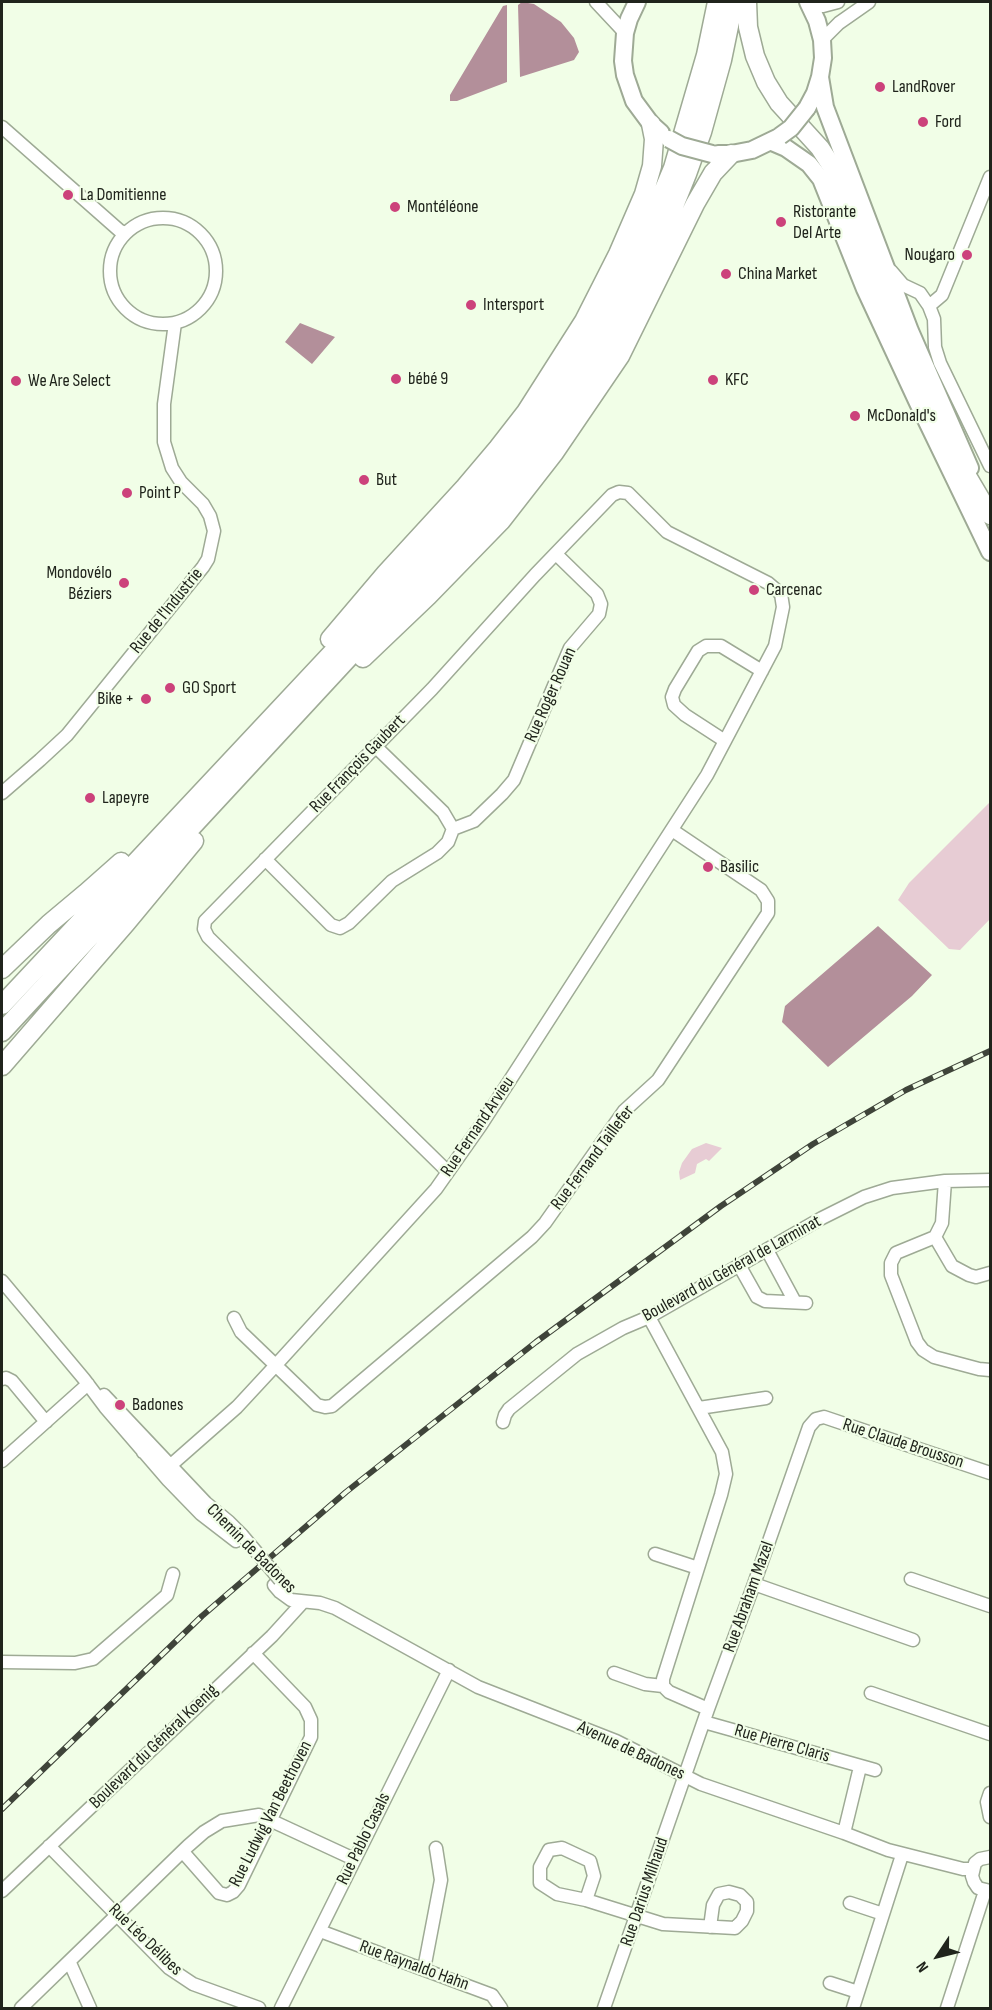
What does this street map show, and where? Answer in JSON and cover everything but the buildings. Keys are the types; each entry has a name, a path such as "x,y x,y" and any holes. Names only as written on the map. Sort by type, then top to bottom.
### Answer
{"highway":[{"path":"2,1005 468,508 544,412 594,338 641,244 673,168 706,55 717,2"},
{"path":"2,1032 377,627 488,511 577,395 609,344 656,251 687,174 702,132 722,60 734,2"},
{"path":"747,2 748,27 754,56 766,82 779,103 820,148 831,165 910,363 957,459 990,514"},
{"path":"130,868 161,830 309,666 347,618 465,488 526,412 584,321 618,254 644,194 652,166 654,139 651,124"},
{"path":"294,718 347,674 428,596 501,520 534,479 575,424 620,356 695,204 713,173 731,154"},
{"path":"2,969 48,924 132,852 287,690"},
{"path":"2,1066 215,816 248,767"}],"main road":[{"path":"638,2 628,19 623,54 625,75 634,101 651,124 669,139 682,146 712,154 731,154 752,150 776,139 795,123 807,108 815,93 823,58 822,40 817,21 808,2"},
{"path":"820,77 825,107 910,331 990,514"},
{"path":"776,139 809,164 821,179 865,289 990,552"}],"street":[{"path":"596,2 625,33"},
{"path":"808,2 823,6 838,2"},
{"path":"822,40 839,23 869,2"},
{"path":"2,127 113,225 126,233"},
{"path":"929,306 942,295 990,177"},
{"path":"159,218 176,219 192,226 205,238 215,259 216,271 215,285 201,309 189,318 175,323 159,324 142,320 128,312 114,292 110,268 117,243 126,233 141,222 159,218"},
{"path":"885,264 903,285 920,293 929,306 934,319 935,347 940,363 990,466"},
{"name":"Rue de l'Industrie","path":"2,793 67,735 208,559 214,531 210,516 203,504 181,482 172,468 164,442 164,404 175,323"},
{"name":"Rue François Gaubert","path":"448,1172 208,937 204,929 205,921 447,673 612,495 619,492 628,493 667,532 768,583 782,594"},
{"name":"Rue Roger Rouan","path":"265,859 331,925 340,928 349,923 392,881 437,853 448,842 453,829 474,821 514,780 570,648 598,614 601,604 597,594 556,554"},
{"name":"Rue Fernand Arvieu","path":"171,1466 237,1407 436,1189 481,1125 707,775 775,646 783,608 782,594"},
{"path":"725,741 685,715 674,705 672,697 675,689 698,651 706,646 721,646 762,671"},
{"path":"375,746 443,813 453,829"},
{"name":"Rue Fernand Taillefer","path":"275,1366 317,1405 332,1406 532,1237 545,1224 624,1112 658,1080 768,913 768,901 761,890 672,830"},
{"name":"Boulevard du Général de Larminat","path":"503,1422 509,1409 577,1354 623,1328 649,1317 822,1218 864,1197 892,1188 945,1181 990,1180"},
{"path":"945,1181 942,1223 935,1237 896,1253 891,1263 891,1275 923,1350 934,1357 990,1370"},
{"path":"935,1237 952,1266 969,1275 990,1273"},
{"path":"739,1265 757,1297 765,1301 801,1302 767,1250"},
{"name":"Chemin de Badones","path":"2,1281 143,1452 201,1514 239,1538"},
{"path":"649,1317 722,1452 726,1474 663,1679 663,1686"},
{"path":"234,1318 241,1332 275,1366"},
{"path":"2,1379 6,1378 12,1382 46,1422"},
{"path":"2,1461 88,1384"},
{"name":"Chemin de Badones","path":"88,1384 99,1390 206,1503 229,1522 239,1538 277,1582 280,1592 291,1600 303,1602"},
{"path":"699,1408 766,1398"},
{"name":"Rue Claude Brousson","path":"816,1419 824,1417 990,1473"},
{"name":"Rue Abraham Mazel","path":"684,1776 809,1427 816,1419"},
{"name":"Chemin de Badones","path":"143,1452 154,1456 165,1468 171,1466"},
{"path":"655,1554 698,1568"},
{"path":"2,1662 75,1663 93,1659 167,1595 173,1575"},
{"path":"911,1579 990,1606"},
{"path":"754,1584 913,1640"},
{"name":"Boulevard du Général Koenig","path":"2,1891 272,1636 303,1602"},
{"name":"Avenue de Badones","path":"303,1602 320,1603 335,1608 478,1687 616,1742 701,1784 903,1855 972,1869"},
{"name":"Rue Ludwig Van Beethoven","path":"183,1852 219,1893 227,1895 240,1885 311,1737 310,1720 305,1707 253,1653"},
{"name":"Rue Pablo Casals","path":"281,2008 449,1670"},
{"path":"614,1672 645,1684 663,1686 669,1692 708,1709"},
{"path":"871,1693 990,1734"},
{"name":"Rue Pierre Claris","path":"704,1722 875,1770"},
{"path":"844,1833 860,1767"},
{"name":"Rue Darius Milhaud","path":"604,2008 684,1776"},
{"path":"990,1793 987,1802 990,1817"},
{"path":"21,2008 204,1832 222,1821 260,1815 354,1859"},
{"name":"Rue Léo Délibes","path":"49,1846 169,1968 193,1984 259,2008"},
{"path":"424,1969 441,1880 436,1848"},
{"path":"586,1900 594,1876 590,1862 562,1848 549,1850 540,1867 540,1883 556,1894 586,1900 663,1924 710,1927"},
{"path":"853,2008 903,1855"},
{"path":"947,2008 988,1891 974,1882 972,1869 980,1858 990,1857"},
{"path":"850,1903 883,1914"},
{"name":"Rue Raynaldo Hahn","path":"320,1931 492,1995 501,2008"},
{"path":"70,1963 90,2008"},
{"path":"830,1983 858,1992"}],"shaded area":[{"path":"522,2 534,4 561,22 574,38 579,52 574,60 520,77 518,5"},
{"path":"507,5 507,82 457,101 450,101 450,95 503,6"},
{"path":"300,323 335,337 312,364 285,342"},
{"path":"990,802 990,919 960,950 949,949 898,900 909,883"},
{"path":"878,926 932,975 912,996 828,1067 782,1022 785,1006"},
{"path":"706,1143 722,1148 709,1161 706,1159 697,1164 695,1173 680,1180 679,1172 682,1163 692,1149"}],"railway":[{"path":"2,1809 202,1616 346,1492 536,1342 721,1206 813,1144 906,1090 990,1051"}],"place":[{"name":"LandRover","path":"880,87"},
{"name":"Ford","path":"923,122"},
{"name":"La Domitienne","path":"68,195"},
{"name":"Montéléone","path":"395,207"},
{"name":"Ristorante Del Arte","path":"781,222"},
{"name":"Nougaro","path":"967,255"},
{"name":"China Market","path":"726,274"},
{"name":"Intersport","path":"471,305"},
{"name":"bébé 9","path":"396,379"},
{"name":"KFC","path":"713,380"},
{"name":"We Are Select","path":"16,381"},
{"name":"McDonald's","path":"855,416"},
{"name":"But","path":"364,480"},
{"name":"Point P","path":"127,493"},
{"name":"Mondovélo Béziers","path":"124,583"},
{"name":"Carcenac","path":"754,590"},
{"name":"GO Sport","path":"170,688"},
{"name":"Bike +","path":"146,699"},
{"name":"Lapeyre","path":"90,798"},
{"name":"Basilic","path":"708,867"},
{"name":"Badones","path":"120,1405"}]}
